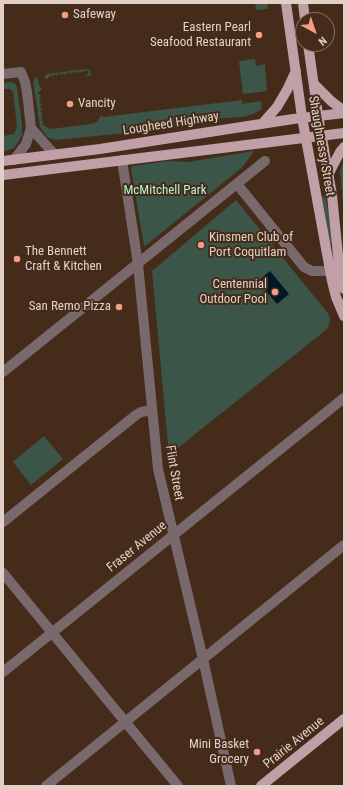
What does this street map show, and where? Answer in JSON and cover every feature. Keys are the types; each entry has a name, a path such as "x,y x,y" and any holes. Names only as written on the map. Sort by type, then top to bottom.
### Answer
{"main road":[{"name":"Shaughnessy Street","path":"286,3 302,117 330,271 336,297 344,316"},
{"name":"Shaughnessy Street","path":"309,52 318,116 329,173 339,266 344,289"},
{"path":"262,124 277,107 288,90 296,71"},
{"path":"314,84 344,112"},
{"name":"Lougheed Highway","path":"3,161 106,148 302,117 344,112"},
{"path":"3,175 344,133"},
{"path":"329,173 344,147"},
{"name":"Prairie Avenue","path":"261,786 344,719"}],"street":[{"path":"3,74 21,72 25,82 31,128 26,144 14,160"},
{"path":"31,128 54,154"},
{"name":"Flint Street","path":"122,160 138,264 158,469 203,659 231,786"},
{"path":"3,372 265,161"},
{"path":"237,184 304,267 311,270 330,271"},
{"name":"Fraser Avenue","path":"3,672 344,398"},
{"path":"3,522 136,415 141,412 152,410"},
{"path":"46,786 344,545"},
{"path":"3,573 178,786"}],"green space":[{"path":"255,3 267,3 268,9 256,10"},
{"path":"255,59 256,66 265,64 267,91 243,94 239,61"},
{"path":"86,69 90,70 91,74 89,76 85,77 89,72 86,70 80,73 77,71 75,73 73,72 71,74 68,72 66,75 64,73 62,75 59,73 57,76 55,74 53,76 51,75 45,79 47,74"},
{"path":"35,77 38,79 39,85 42,89 38,93 41,96 39,98 41,100 39,102 42,105 40,107 42,109 40,111 43,113 41,116 43,118 41,120 44,122 42,124 50,129 92,124 98,121 101,115 103,117 242,100 242,104 261,101 262,109 244,117 209,119 208,114 196,116 196,120 180,123 180,125 163,130 55,140 47,137 40,127 33,81 35,80 33,78"},
{"path":"12,82 16,84 17,88 22,135 14,148 3,152 3,136 14,134 17,126 13,92 10,89 3,89 3,83"},
{"name":"McMitchell Park","path":"254,151 240,169 145,246 144,245 131,169 132,166 167,161 188,162"},
{"path":"344,159 344,213 340,172"},
{"path":"325,196 329,214 332,243 330,244 322,197"},
{"path":"236,200 327,312 330,318 329,325 326,330 169,455 152,271"},
{"path":"44,436 63,459 31,485 13,462"}],"water":[{"path":"270,271 289,294 277,304 258,281"}],"place":[{"name":"Safeway","path":"65,15"},
{"name":"Eastern Pearl Seafood Restaurant","path":"259,35"},
{"name":"Vancity","path":"70,104"},
{"name":"Kinsmen Club of Port Coquitlam","path":"201,245"},
{"name":"The Bennett Craft & Kitchen","path":"17,259"},
{"name":"Centennial Outdoor Pool","path":"275,292"},
{"name":"San Remo Pizza","path":"119,307"},
{"name":"Mini Basket Grocery","path":"257,752"}]}
